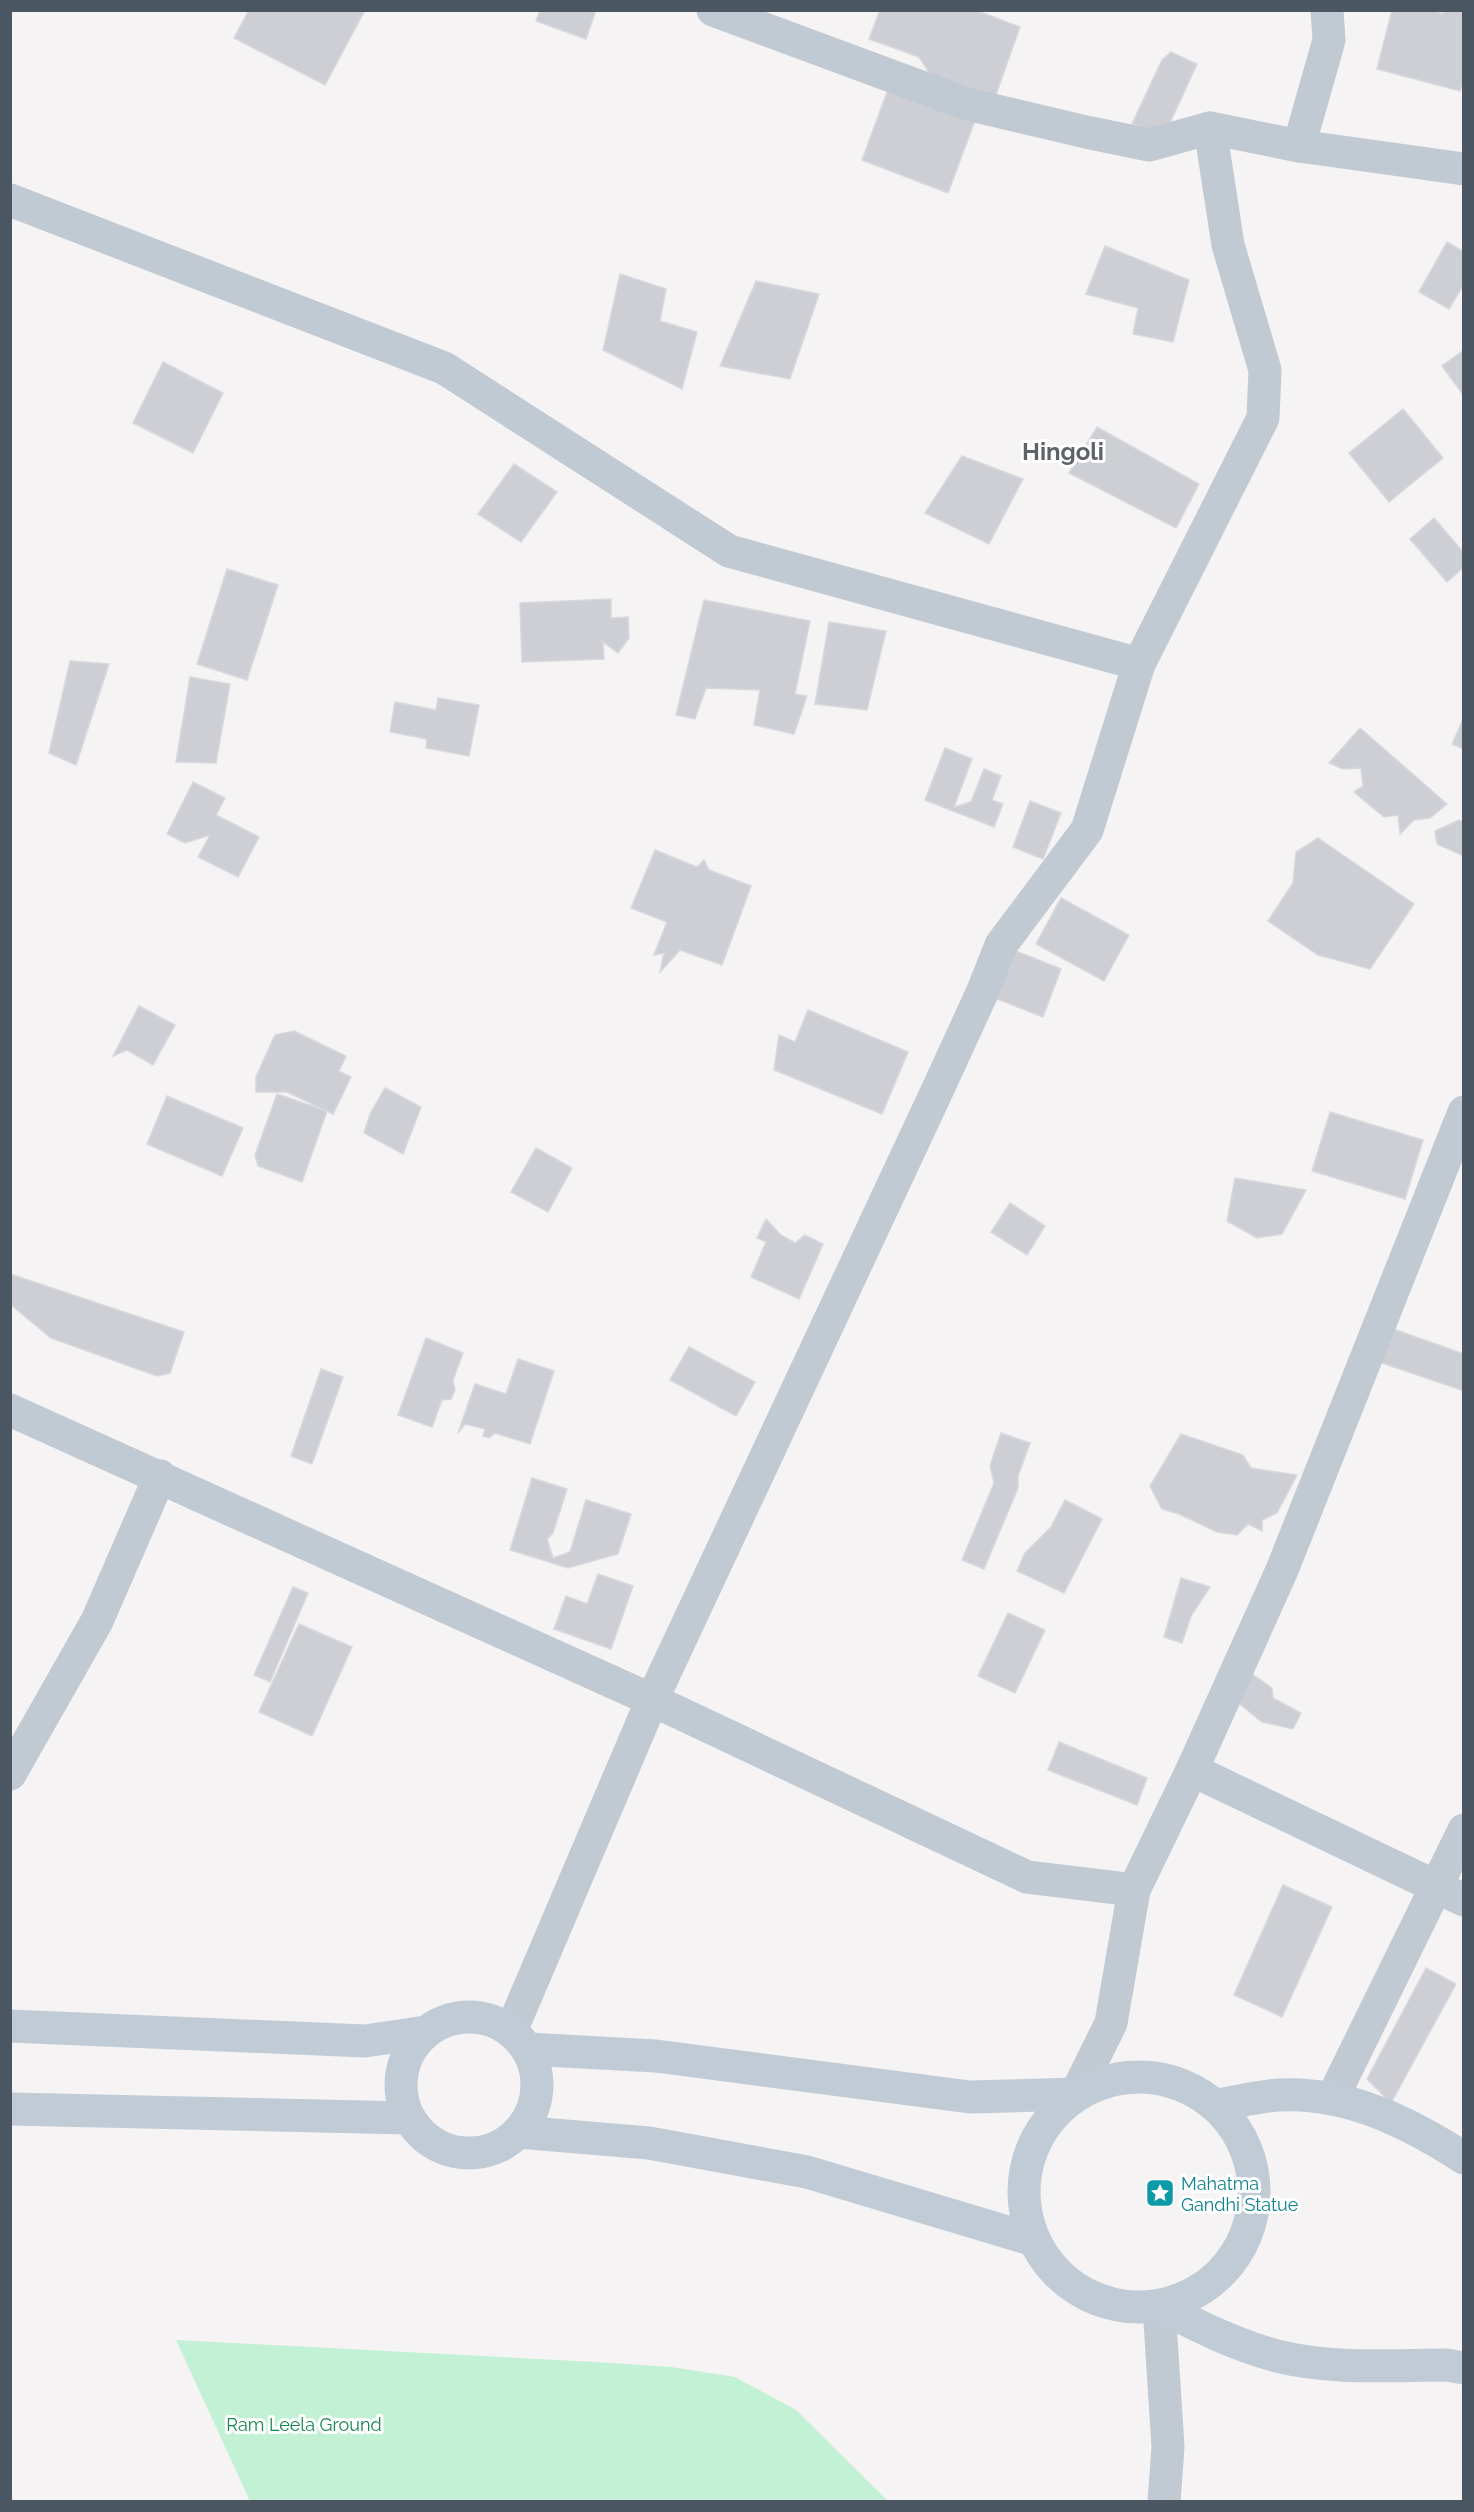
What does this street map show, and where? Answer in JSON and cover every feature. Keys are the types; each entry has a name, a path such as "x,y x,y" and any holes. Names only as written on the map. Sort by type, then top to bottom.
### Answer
{"street":[{"path":"713,10 967,104 1086,132 1149,145 1210,128 1299,146 1464,169"},
{"path":"1299,146 1329,40 1327,10"},
{"path":"519,2040 652,1700 937,1091 982,993 1001,945 1087,830 1139,664 1263,418 1265,370 1228,245 1210,128"},
{"path":"10,200 444,368 729,551 1139,664"},
{"path":"1076,2094 1111,2023 1134,1890 1192,1770 1282,1570 1464,1112"},
{"path":"10,1410 652,1700 1027,1877 1134,1890"},
{"path":"10,1774 97,1621 160,1476"},
{"path":"1192,1770 1450,1893"},
{"path":"1333,2097 1450,1893 1464,1830"},
{"path":"468,2017 491,2020 519,2040 535,2070 536,2092 531,2113 518,2132 501,2145 482,2152 460,2153 440,2147 422,2135 408,2118 401,2096 402,2072 411,2049 426,2032 446,2020 468,2017"},
{"path":"10,2026 365,2041 426,2032"},
{"path":"519,2040 970,2097 1076,2094"},
{"path":"1149,2076 1185,2085 1217,2105 1240,2134 1253,2169 1254,2206 1252,2215 1244,2241 1223,2271 1194,2294 1159,2306 1121,2307 1085,2295 1055,2272 1034,2241 1025,2209 1025,2176 1034,2144 1052,2116 1076,2094 1111,2079 1149,2076"},
{"path":"1217,2105 1280,2095 1333,2097 1390,2116 1435,2139 1464,2158"},
{"path":"10,2109 408,2118"},
{"path":"518,2132 649,2143 807,2172 1034,2241"},
{"path":"1159,2306 1227,2340 1279,2357 1344,2365 1447,2365 1464,2368"},
{"path":"1159,2306 1168,2447 1164,2502"}],"green space":[{"name":"Ram Leela Ground","path":"176,2340 596,2362 671,2367 735,2377 796,2410 888,2501 250,2501"}],"building":[{"path":"249,10 365,10 325,85 234,38"},
{"path":"540,10 596,10 586,39 536,21"},
{"path":"880,10 975,10 1020,27 993,103 936,83 919,57 869,39"},
{"path":"1392,10 1431,10 1443,14 1444,10 1464,10 1464,79 1460,91 1377,69"},
{"path":"1171,52 1197,64 1163,138 1132,124 1162,60"},
{"path":"890,84 976,118 948,193 862,160"},
{"path":"1447,242 1464,252 1464,284 1449,309 1419,292"},
{"path":"1105,246 1189,280 1173,342 1133,334 1138,308 1086,294"},
{"path":"620,274 666,289 660,321 697,332 682,389 603,350"},
{"path":"756,281 819,294 790,379 720,366"},
{"path":"1464,350 1464,396 1442,366"},
{"path":"163,362 223,393 193,453 133,423"},
{"path":"1403,409 1443,458 1389,502 1349,453"},
{"path":"1097,427 1199,484 1176,528 1069,473"},
{"path":"962,456 1023,479 989,544 925,513"},
{"path":"514,464 557,492 521,542 478,514"},
{"path":"1434,518 1464,553 1464,567 1447,582 1410,539"},
{"path":"227,569 278,585 247,680 197,664"},
{"path":"611,599 611,618 628,617 629,638 618,653 603,642 604,659 522,662 520,603"},
{"path":"704,600 810,621 795,694 807,696 794,734 754,725 760,690 706,688 695,719 676,715"},
{"path":"829,622 886,631 867,710 815,704"},
{"path":"70,661 109,664 76,765 49,753"},
{"path":"190,677 230,684 216,763 176,762"},
{"path":"438,698 479,705 469,756 426,748 427,739 390,732 395,702 436,710"},
{"path":"1464,717 1464,749 1452,744"},
{"path":"1360,728 1447,804 1430,818 1414,820 1400,834 1398,815 1384,817 1354,792 1363,786 1361,768 1343,769 1329,763"},
{"path":"945,748 972,759 954,807 971,802 984,769 1001,776 992,800 1003,804 994,827 925,800"},
{"path":"193,782 225,798 216,815 259,837 238,877 198,857 210,835 185,843 167,834"},
{"path":"1030,801 1061,813 1043,859 1013,847"},
{"path":"1459,820 1464,822 1464,856 1437,844 1435,831"},
{"path":"1318,838 1414,904 1370,969 1318,955 1268,921 1293,883 1296,852"},
{"path":"655,850 697,867 704,860 709,870 751,886 722,965 680,950 660,972 664,953 654,955 667,922 631,908"},
{"path":"1061,898 1129,935 1104,981 1036,944"},
{"path":"1001,945 1061,969 1043,1017 982,993"},
{"path":"139,1006 175,1025 153,1065 127,1050 113,1056"},
{"path":"808,1010 908,1052 882,1114 774,1070 779,1035 795,1042"},
{"path":"294,1031 346,1056 339,1071 351,1077 333,1114 287,1092 256,1092 256,1077 275,1035"},
{"path":"385,1088 421,1107 403,1154 364,1133 370,1114"},
{"path":"277,1094 327,1111 302,1182 258,1166 255,1155"},
{"path":"167,1096 243,1128 222,1176 147,1144"},
{"path":"1330,1112 1423,1140 1405,1199 1312,1171"},
{"path":"536,1148 572,1168 548,1212 511,1192"},
{"path":"1235,1178 1306,1190 1282,1234 1257,1238 1227,1221"},
{"path":"1010,1203 1045,1226 1027,1255 991,1232"},
{"path":"766,1219 781,1235 795,1243 805,1235 823,1244 799,1299 751,1277 766,1242 757,1238"},
{"path":"10,1274 184,1332 170,1373 157,1376 51,1338 10,1304"},
{"path":"1368,1320 1464,1354 1464,1391 1356,1354"},
{"path":"426,1338 463,1353 453,1380 455,1390 451,1399 442,1400 432,1427 398,1415"},
{"path":"689,1347 755,1382 736,1416 670,1380"},
{"path":"518,1359 554,1371 530,1444 495,1433 489,1438 483,1436 485,1429 465,1424 458,1433 475,1384 506,1394"},
{"path":"321,1369 343,1377 312,1464 291,1456"},
{"path":"1001,1433 1030,1443 1018,1476 1018,1488 984,1569 962,1560 994,1483 990,1466"},
{"path":"1181,1434 1243,1455 1251,1468 1297,1475 1277,1513 1262,1520 1262,1531 1248,1524 1237,1535 1217,1532 1179,1514 1162,1509 1150,1486"},
{"path":"532,1478 567,1489 553,1533 547,1539 553,1558 570,1552 586,1500 631,1514 618,1554 568,1568 510,1550"},
{"path":"1065,1500 1102,1519 1064,1593 1017,1571 1025,1553 1051,1527"},
{"path":"598,1574 633,1586 611,1649 554,1629 566,1596 587,1604"},
{"path":"1181,1578 1210,1587 1191,1616 1182,1643 1164,1637"},
{"path":"293,1587 308,1593 270,1682 254,1675"},
{"path":"1008,1613 1045,1630 1015,1693 978,1676"},
{"path":"299,1624 352,1647 312,1736 259,1712"},
{"path":"1245,1669 1272,1688 1273,1698 1301,1713 1293,1729 1262,1722 1236,1701"},
{"path":"1059,1742 1147,1778 1137,1805 1048,1770"},
{"path":"1283,1885 1332,1907 1282,2017 1234,1995"},
{"path":"1426,1968 1456,1984 1391,2103 1367,2079"}],"place":[{"name":"Mahatma Gandhi Statue","path":"1160,2193"}],"district":[{"name":"Hingoli","path":"1063,451"}]}
